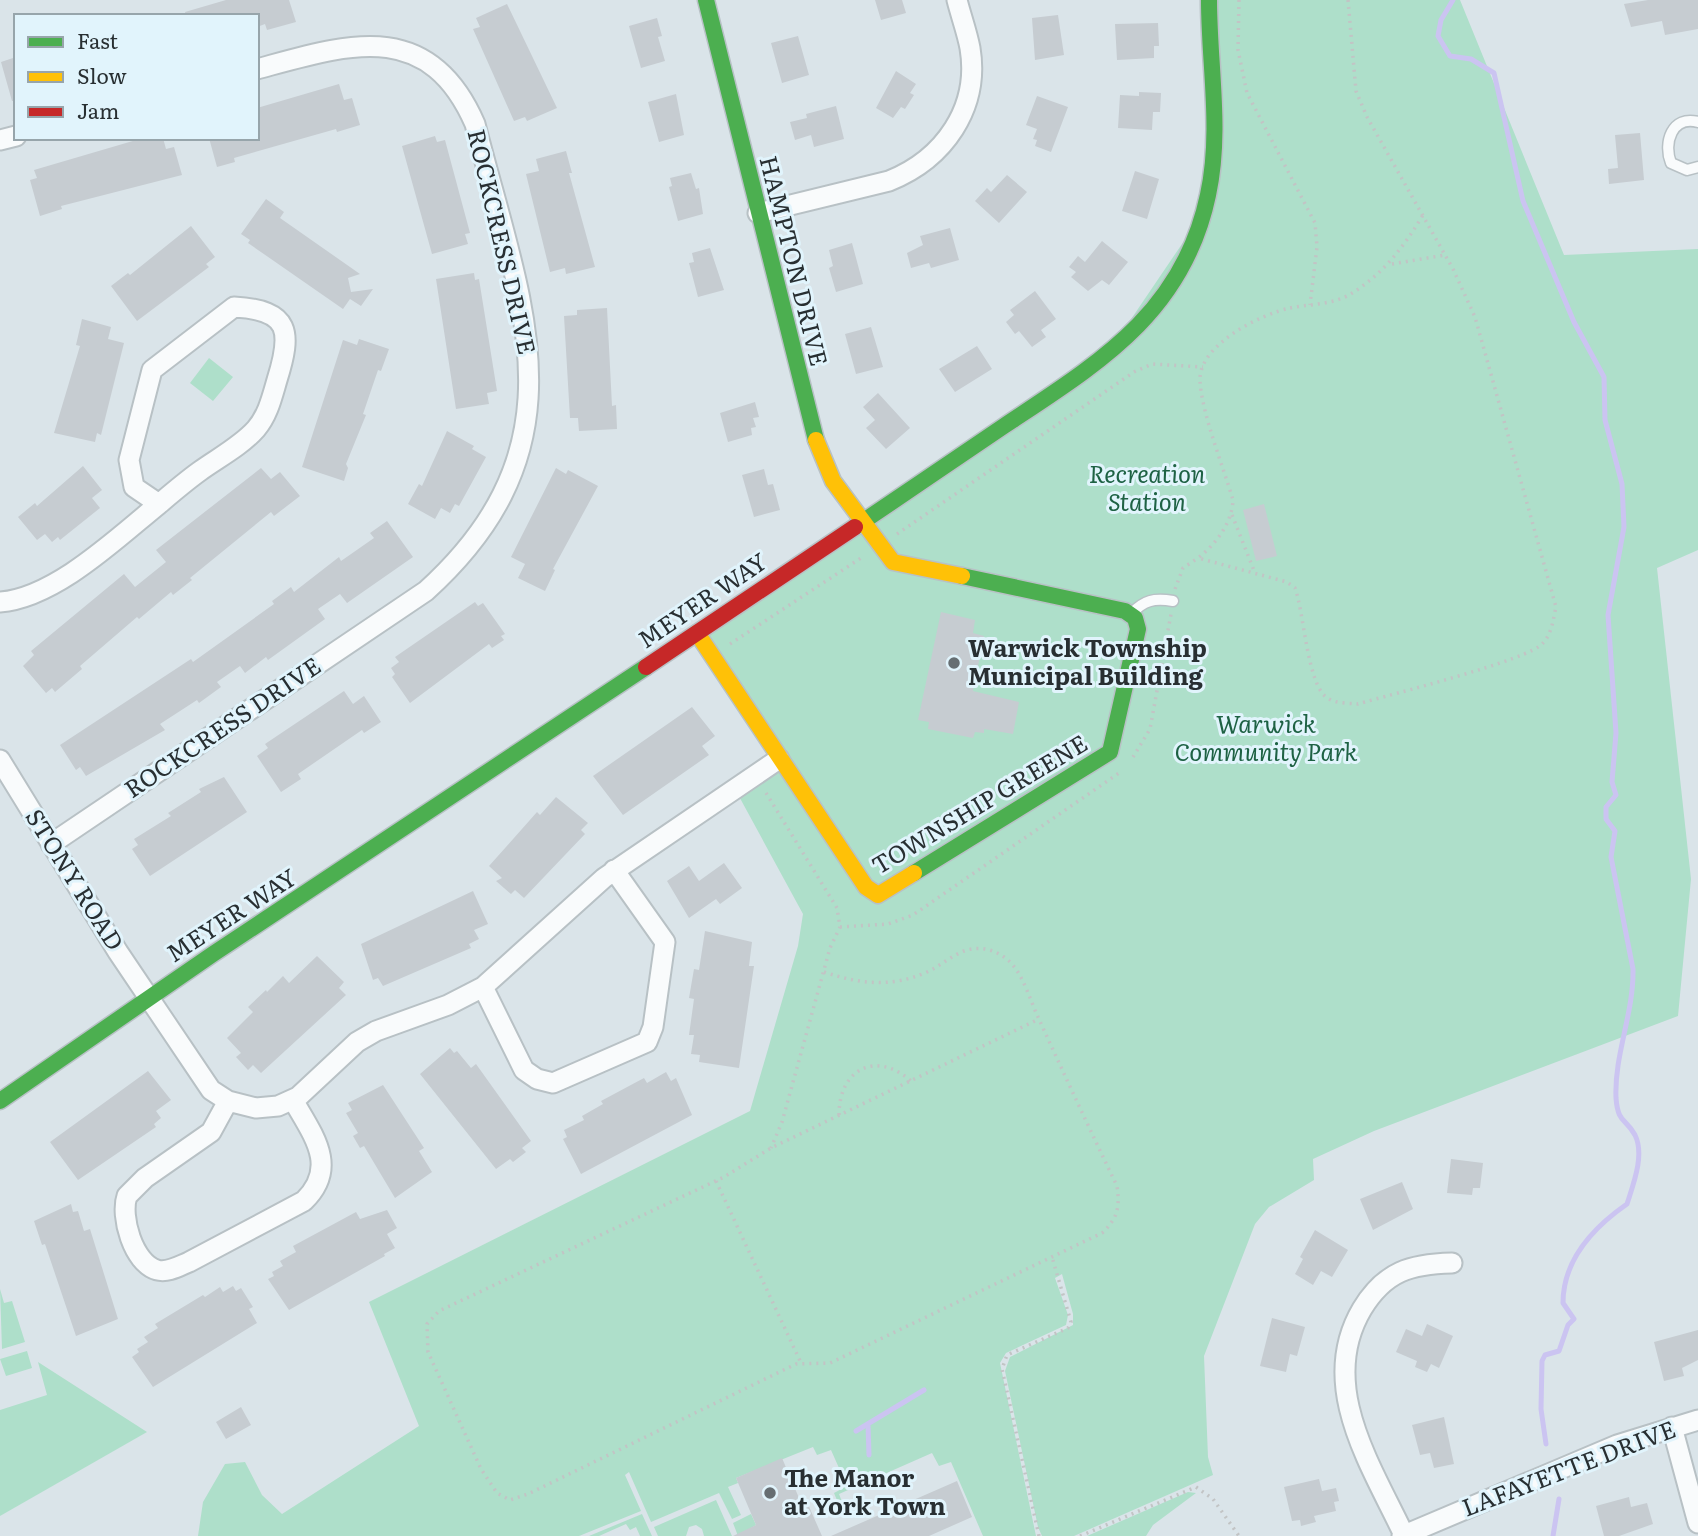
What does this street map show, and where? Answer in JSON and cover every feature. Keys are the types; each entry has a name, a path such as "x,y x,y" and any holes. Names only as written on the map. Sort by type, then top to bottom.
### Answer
{"street":[{"name":"HAMPTON DRIVE","path":"706,0 819,452 831,480 863,521"},
{"path":"758,213 889,181 927,161 940,149 955,129 970,90 970,48 957,0"},
{"name":"MEYER WAY","path":"0,1101 213,954 326,882 1104,359 1132,335 1170,290 1199,230 1213,175 1215,128 1209,0"},
{"name":"ROCKCRESS DRIVE","path":"51,844 426,591 459,560 487,523 502,497 522,443 530,385 524,319 475,124 459,94 443,76 423,61 384,46 360,44 335,48 259,68"},
{"path":"0,602 33,595 57,582 239,443 255,429 268,410 287,350 286,330 275,316 260,308 234,307 152,370 129,460 134,486 159,504"},
{"path":"863,521 877,548 893,562 1130,614"},
{"name":"TOWNSHIP GREENE","path":"697,633 866,887 878,895 1110,752 1138,629 1135,618 1130,614"},
{"path":"293,1100 316,1141 321,1162 321,1179 314,1191 304,1201 170,1270 157,1270 140,1257 125,1217 127,1196 145,1178 211,1132 228,1101 248,1107 267,1107 293,1100 357,1042 376,1031 460,1000 483,987 609,874 779,759"},
{"name":"STONY ROAD","path":"0,760 150,999 211,1090 228,1101"},
{"path":"483,987 524,1070 537,1079 553,1083 647,1042 653,1027 665,942 609,874"},
{"path":"1403,1536 1356,1433 1347,1405 1345,1358 1357,1318 1381,1285 1408,1267 1452,1263"},
{"name":"LAFAYETTE DRIVE","path":"1403,1536 1581,1459 1698,1420"},
{"path":"1671,1427 1698,1523"}],"lane":[{"path":"1698,122 1690,120 1676,126 1668,135 1665,150 1671,163 1687,170 1698,167"},
{"path":"1130,614 1141,603 1157,598 1173,601"}],"path":[{"path":"1239,0 1238,50 1247,93 1315,223 1317,247 1310,305"},
{"path":"1232,514 1210,549 1198,558 1287,582 1295,588 1317,682 1326,696 1340,703 1358,704 1507,661 1542,645 1551,631 1556,607 1475,317 1445,255 1367,117 1356,91 1348,0"},
{"path":"1255,573 1232,514 1233,500 1199,380 1203,367 1226,339 1244,326 1287,309 1335,302 1349,295 1390,264 1423,215"},
{"path":"1390,264 1445,255"},
{"path":"712,656 877,548 1135,372 1152,364 1203,367"},
{"path":"766,793 837,908 841,927 830,948 782,1122 771,1148"},
{"path":"824,972 871,984 896,982 926,972 965,951 982,948 1010,962 1039,1019 1117,1186 1119,1203 1115,1221 1102,1233 830,1363 796,1364 528,1494 510,1500 497,1493 481,1469 428,1352 427,1324 439,1311 716,1181 771,1148 1039,1019"},
{"path":"839,1115 839,1101 845,1082 861,1070 882,1064 896,1068 911,1081"},
{"path":"716,1181 802,1365"},
{"path":"1039,1536 1002,1369 1007,1355 1068,1328 1071,1322 1052,1257"},
{"path":"1080,1536 1196,1487 1213,1499 1239,1536"}],"green space":[{"name":"Warwick Community Park","path":"1211,0 1460,0 1564,255 1698,249 1698,550 1657,568 1691,879 1678,1016 1374,1131 1313,1159 1314,1180 1269,1207 1255,1224 1204,1356 1208,1457 1213,1475 1074,1536 1042,1536 1038,1527 1005,1371 1010,1357 1073,1325 1073,1314 1062,1274 1055,1278 1068,1315 1066,1325 1006,1353 1000,1363 1036,1536 983,1536 951,1462 939,1466 932,1453 839,1494 844,1507 841,1510 834,1493 847,1486 831,1450 817,1455 813,1447 736,1478 738,1483 728,1487 741,1515 732,1519 719,1493 651,1522 629,1472 625,1475 641,1511 579,1536 198,1536 203,1502 225,1464 245,1462 262,1495 282,1514 419,1426 369,1302 750,1111 798,946 803,914 735,789 779,760 697,633 1104,359 1205,210"},
{"path":"209,358 233,377 213,401 190,383"},
{"path":"0,1289 4,1303 12,1301 25,1342 2,1349"},
{"path":"27,1351 32,1368 6,1376 0,1359"},
{"path":"38,1362 147,1432 0,1516 0,1410 47,1395"},
{"path":"1188,1492 1196,1493 1153,1525 1146,1536 1087,1536"},
{"path":"716,1500 732,1536 704,1536 702,1529 696,1525 689,1527 686,1536 658,1536 654,1527"},
{"path":"642,1514 652,1536 640,1536 636,1527 630,1530 626,1524 599,1536 589,1536"},
{"path":"751,1514 756,1525 738,1536 733,1523"}],"building":[{"path":"226,0 289,0 296,22 267,30 265,24 259,26 259,14 185,12"},
{"path":"875,0 902,0 906,13 881,20"},
{"path":"1648,0 1698,0 1698,29 1665,35 1662,21 1631,27 1624,4"},
{"path":"507,4 557,108 527,121 525,117 514,121 473,29 480,27 476,18"},
{"path":"1058,15 1064,55 1035,60 1032,18"},
{"path":"657,18 662,36 658,37 665,61 641,68 629,26"},
{"path":"1158,23 1159,46 1154,46 1154,58 1117,60 1115,24"},
{"path":"798,36 809,75 782,83 771,43"},
{"path":"14,58 14,101 12,101 1,62"},
{"path":"896,71 916,84 910,93 914,95 905,109 901,107 893,118 876,108"},
{"path":"339,84 344,100 352,98 360,125 337,132 336,129 234,158 235,162 217,167 210,140 259,140 259,107"},
{"path":"1139,92 1161,93 1160,112 1153,112 1152,130 1118,128 1120,95 1139,96"},
{"path":"676,94 684,135 659,142 648,102"},
{"path":"1037,96 1068,107 1051,152 1035,146 1037,140 1033,139 1037,129 1026,125"},
{"path":"836,106 844,139 814,147 811,135 795,140 790,122 807,118 806,114"},
{"path":"1640,133 1644,180 1609,184 1608,169 1618,168 1615,135"},
{"path":"435,136 437,142 445,140 470,233 465,234 468,244 432,254 402,146"},
{"path":"136,140 164,140 166,149 174,147 182,175 61,206 62,209 40,216 30,180 37,178 34,170"},
{"path":"566,151 572,173 569,173 595,267 566,274 565,268 550,272 526,174 539,171 536,159"},
{"path":"1135,171 1159,179 1147,219 1122,211"},
{"path":"691,173 696,189 699,188 703,214 678,221 669,187 672,186 670,178"},
{"path":"1007,175 1027,192 999,223 975,201 987,188 991,192"},
{"path":"266,199 284,212 280,218 360,274 348,278 351,292 373,289 361,306 350,299 343,309 248,243 250,240 241,234"},
{"path":"191,226 215,257 206,264 209,267 137,321 111,286 128,273 130,275"},
{"path":"950,228 959,260 931,268 929,263 911,268 907,253 923,245 920,236"},
{"path":"1102,241 1128,262 1109,285 1102,280 1088,291 1071,277 1076,272 1069,267 1078,256 1085,262"},
{"path":"852,243 863,284 836,292 829,268 833,266 829,250"},
{"path":"710,248 724,290 698,297 689,263 694,262 692,253"},
{"path":"474,273 475,280 479,279 497,391 487,393 489,404 456,409 436,279"},
{"path":"1035,291 1056,319 1041,330 1046,337 1032,347 1019,331 1015,334 1006,322 1014,315 1010,310"},
{"path":"607,308 612,406 616,405 617,429 579,431 578,418 570,418 564,316 577,315 577,310"},
{"path":"82,319 111,327 108,339 124,343 101,435 97,433 95,442 54,433 80,346 76,345"},
{"path":"871,327 883,367 856,374 845,334"},
{"path":"359,339 389,349 381,371 378,370 363,414 366,415 346,464 348,468 344,481 302,467 343,340 357,345"},
{"path":"977,346 992,369 955,392 939,369"},
{"path":"878,393 910,428 886,449 866,428 875,420 863,407"},
{"path":"755,402 759,417 753,418 756,427 751,428 752,435 728,442 720,413"},
{"path":"447,431 474,446 472,449 486,457 459,506 455,504 450,513 441,508 435,519 408,504 419,484 422,486"},
{"path":"83,466 102,490 92,498 100,508 60,540 58,537 52,542 45,534 37,540 18,517 35,503 37,506"},
{"path":"261,468 271,479 280,472 300,496 274,516 271,512 173,595 171,592 139,619 137,617 80,666 82,669 55,692 52,688 46,693 23,666 34,655 31,651 124,574 135,587 166,562 156,550"},
{"path":"556,468 566,474 568,470 598,486 553,569 555,570 545,591 518,578 525,564 511,557"},
{"path":"764,469 768,485 773,484 780,510 754,517 742,475"},
{"path":"1264,504 1277,556 1256,561 1243,510"},
{"path":"387,521 413,557 347,603 340,594 318,609 325,619 245,673 240,666 217,682 221,687 199,703 197,700 160,724 165,730 86,776 80,767 76,770 60,745 191,659 193,662 274,604 272,601 291,587 294,592 339,557 341,561 374,538 370,533"},
{"path":"475,602 478,606 483,603 505,634 501,636 504,640 492,648 489,644 410,703 392,677 395,674 391,668 399,662 395,657"},
{"name":"Warwick Township Municipal Building","path":"941,612 975,620 973,633 984,636 973,691 1019,702 1013,734 984,729 984,733 975,732 973,738 928,729 929,722 918,720"},
{"path":"344,691 353,704 364,696 381,722 364,733 362,730 298,774 301,779 281,792 257,756 268,748 265,744"},
{"path":"692,707 715,736 702,746 709,755 623,815 593,776"},
{"path":"224,777 247,812 150,876 132,849 138,845 134,839 171,816 168,813 201,792 199,789"},
{"path":"556,797 588,823 581,830 585,834 524,898 515,890 511,894 496,881 502,878 489,866 537,812 540,815"},
{"path":"724,863 742,888 720,904 716,899 689,918 667,881 689,866 699,881"},
{"path":"473,891 488,924 474,930 479,939 469,944 471,948 383,986 378,978 373,980 361,944"},
{"path":"705,931 752,942 749,966 754,966 739,1068 699,1062 700,1055 691,1054 694,1035 689,1035 694,999 689,998 694,969 699,970"},
{"path":"317,956 344,982 339,988 346,995 261,1073 253,1065 248,1070 236,1057 241,1053 227,1038 253,1012 248,1007 266,990 267,992 283,976 289,983"},
{"path":"450,1048 454,1053 457,1051 471,1068 476,1064 531,1141 522,1148 526,1152 513,1162 510,1159 496,1169 420,1074"},
{"path":"148,1071 171,1100 156,1111 161,1118 154,1124 156,1127 78,1180 50,1142"},
{"path":"666,1072 671,1081 676,1078 692,1115 581,1174 563,1139 567,1137 564,1130 584,1120 582,1116 603,1104 601,1101 644,1078 647,1083"},
{"path":"383,1085 424,1148 419,1151 432,1172 395,1198 364,1146 360,1148 353,1136 358,1133 346,1113 352,1110 348,1103"},
{"path":"1451,1159 1483,1163 1480,1188 1473,1188 1472,1195 1447,1193"},
{"path":"1402,1182 1413,1209 1373,1230 1360,1199"},
{"path":"71,1204 73,1212 78,1211 84,1231 90,1229 118,1319 76,1336 45,1244 42,1245 34,1221"},
{"path":"387,1210 397,1228 387,1234 395,1248 289,1310 268,1279 274,1276 272,1272 283,1266 280,1261 296,1252 293,1246 356,1212 360,1219"},
{"path":"1315,1230 1348,1250 1332,1277 1321,1271 1313,1285 1295,1274 1303,1259 1300,1257"},
{"path":"233,1286 236,1291 241,1288 253,1307 249,1309 257,1323 153,1387 132,1357 139,1352 137,1349 148,1342 144,1337 158,1328 155,1324 203,1295 205,1297 220,1287 223,1292"},
{"path":"1272,1318 1305,1327 1297,1356 1290,1354 1286,1372 1260,1366"},
{"path":"1427,1324 1453,1336 1439,1368 1431,1364 1427,1372 1415,1367 1417,1361 1396,1352 1406,1329 1422,1336"},
{"path":"1698,1330 1698,1360 1682,1368 1684,1376 1664,1381 1654,1342"},
{"path":"241,1407 251,1425 226,1439 216,1422"},
{"path":"1444,1417 1454,1464 1434,1468 1430,1453 1420,1455 1412,1425"},
{"name":"The Manor at York Town","path":"782,1458 802,1505 807,1502 822,1536 733,1536 756,1525 736,1478"},
{"path":"1319,1479 1322,1491 1336,1488 1339,1501 1334,1502 1336,1511 1314,1516 1316,1522 1301,1526 1300,1520 1292,1521 1284,1487"},
{"path":"957,1481 972,1517 929,1536 831,1536"},
{"path":"1629,1497 1631,1507 1647,1503 1653,1524 1619,1536 1604,1536 1596,1506"}],"waterway":[{"path":"1453,0 1441,20 1438,36 1450,56 1471,59 1494,73 1523,201 1574,322 1604,377 1605,420 1622,484 1624,527 1608,615 1616,733 1612,782 1616,795 1606,807 1606,819 1615,831 1611,857 1633,969 1618,1066 1616,1098 1621,1117 1635,1135 1639,1152 1635,1179 1627,1204 1592,1234 1568,1272 1563,1303 1574,1319 1568,1325 1559,1351 1545,1355 1542,1361 1541,1409 1546,1444"},
{"path":"856,1431 924,1390"},
{"path":"868,1424 869,1455"},
{"path":"1553,1536 1559,1499"}],"traffic: fast":[{"path":"706,0 816,440"},
{"path":"855,527 1103,357 1132,332 1157,304 1179,273 1196,237 1212,171 1214,122 1209,0"},
{"path":"914,873 1110,752 1138,629 1135,618 1125,611 962,576"},
{"path":"0,1101 213,954 646,667"}],"traffic: slow":[{"path":"816,440 833,481 893,562 962,576"},
{"path":"697,633 866,887 878,895 914,873"}],"traffic: jam":[{"path":"646,667 855,527"}],"place":[{"name":"Warwick Township Municipal Building","path":"954,663"},
{"name":"The Manor at York Town","path":"770,1493"}],"park label":[{"name":"Recreation Station","path":"1147,489"}]}
